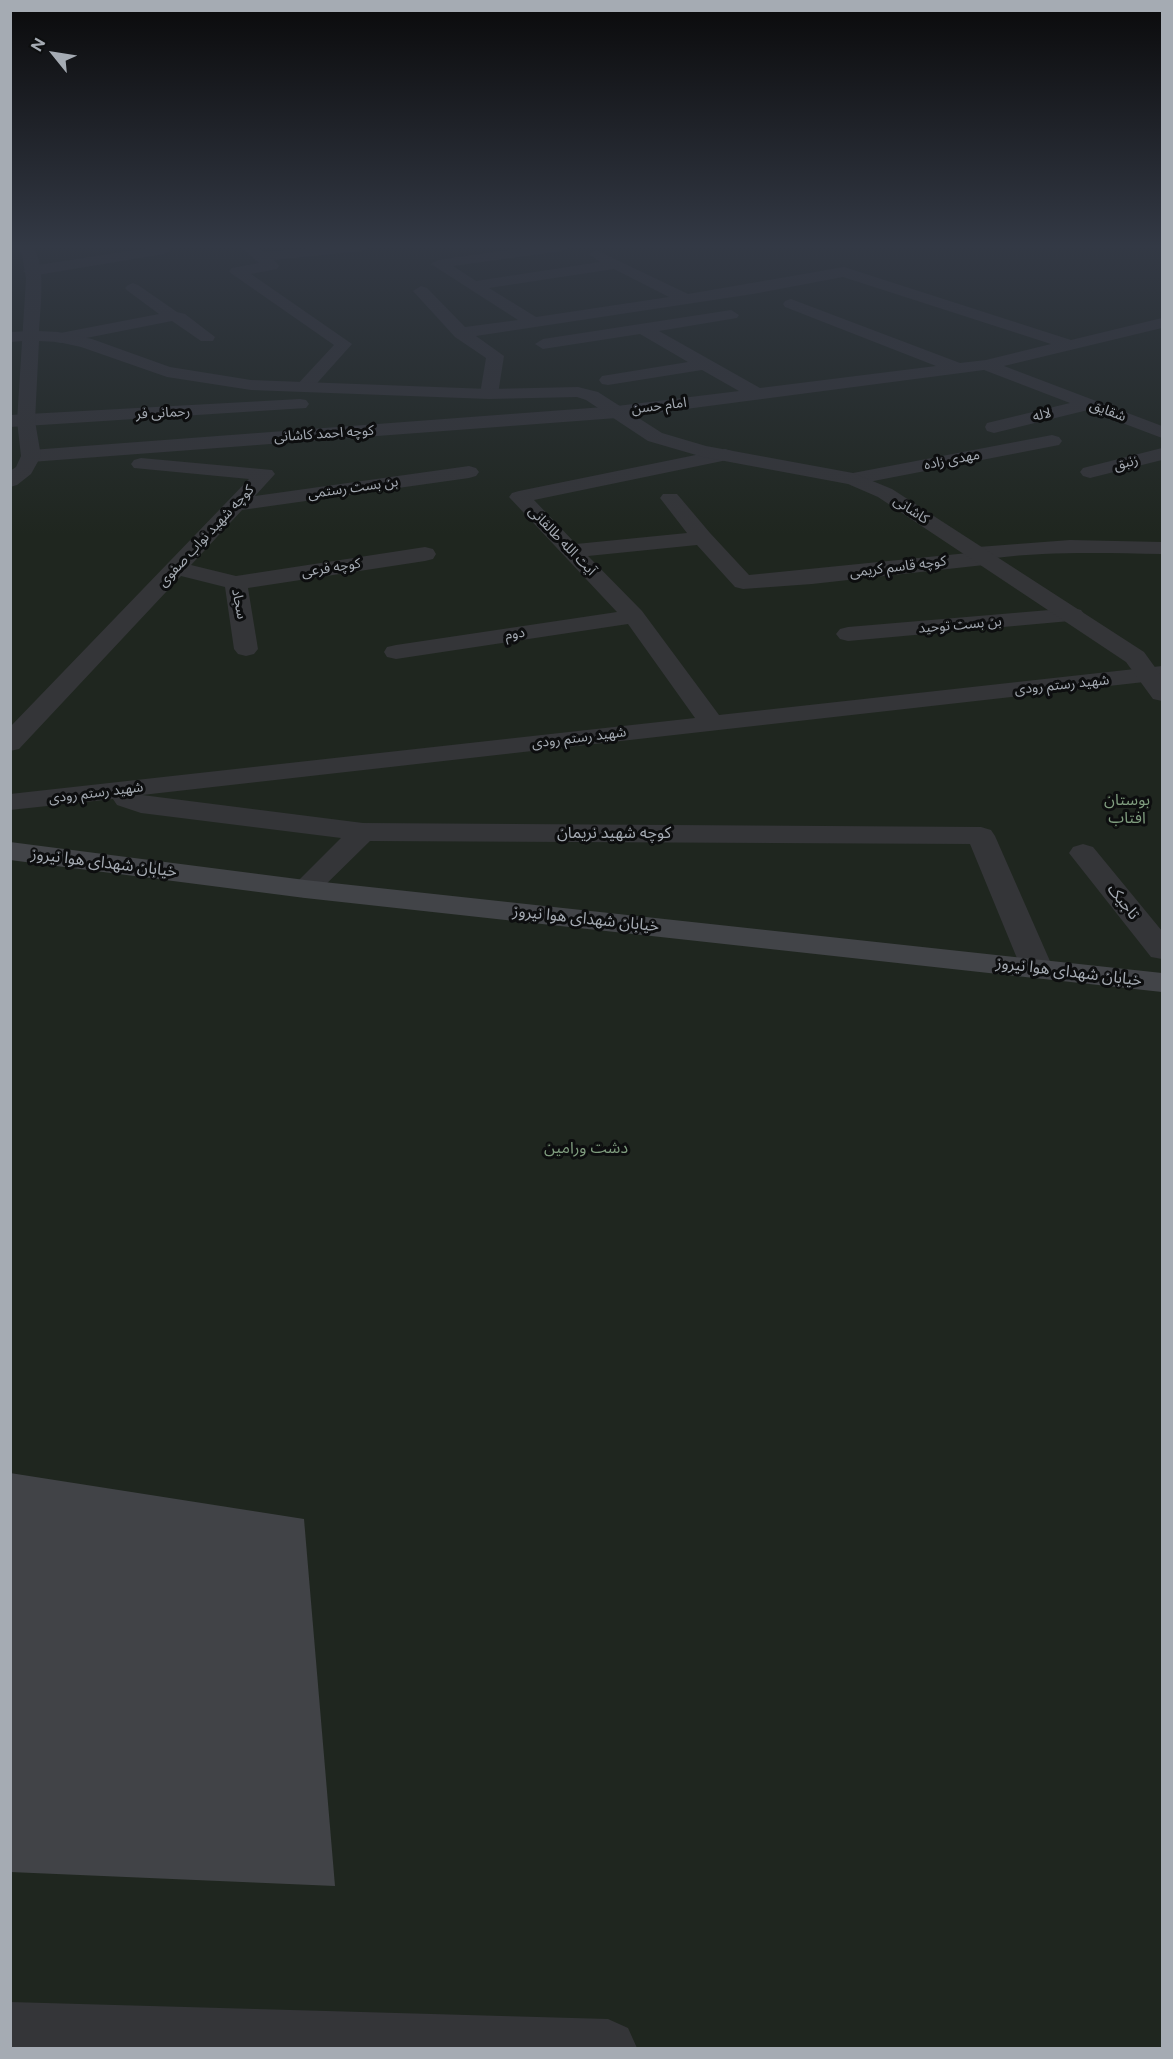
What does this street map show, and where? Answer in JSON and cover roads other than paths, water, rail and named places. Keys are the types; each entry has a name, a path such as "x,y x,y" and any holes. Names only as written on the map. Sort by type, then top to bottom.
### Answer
{"main road":[{"name":"خیابان شهدای هوا نیروز","path":"10,851 305,889 1162,983"}],"street":[{"path":"10,481 24,470 31,456 18,421 30,343"},
{"path":"86,343 167,372 251,385 302,396 343,343"},
{"path":"476,343 495,356 489,394"},
{"path":"543,344 549,343"},
{"path":"668,343 757,394"},
{"path":"892,343 957,368"},
{"path":"1064,343 1070,345"},
{"name":"امام حسن","path":"617,412 986,364 1078,343"},
{"path":"608,380 704,364"},
{"name":"شقایق","path":"986,364 1162,432"},
{"name":"کاشانی","path":"302,396 578,392 592,396 655,438 725,455 853,479 885,493 1073,615 1135,657 1157,681"},
{"name":"رحمانی فر","path":"18,421 302,396"},
{"name":"لاله","path":"994,427 1090,404"},
{"name":"کوچه احمد کاشانی","path":"31,456 617,412"},
{"name":"مهدی زاده","path":"853,479 1052,441"},
{"name":"زنبق","path":"1090,472 1162,454"},
{"name":"آیت الله طالقانی","path":"712,723 634,616 519,497 725,455"},
{"name":"کوچه شهید نواب صفوی","path":"10,743 265,474 31,456"},
{"name":"بن بست رستمی","path":"236,505 469,471"},
{"path":"670,498 702,538"},
{"path":"571,551 702,538"},
{"name":"کوچه قاسم کریمی","path":"702,538 743,582 812,577 981,556 1035,546 1101,544 1162,548"},
{"name":"کوچه فرعی","path":"236,583 425,554"},
{"name":"سجاد","path":"176,568 236,583 246,649"},
{"name":"بن بست توحید","path":"848,634 1073,615"},
{"name":"دوم","path":"396,652 634,616"},
{"name":"شهید رستم رودی","path":"10,802 712,723 1157,681"},
{"name":"کوچه شهید نریمان","path":"108,792 141,805 363,832 981,836 1037,968"},
{"path":"305,889 363,832"},
{"name":"تاجیک","path":"1083,853 1162,950"},
{"path":"10,2030 608,2049"}],"park label":[{"name":"بوستان افتاب","path":"1127,809"},
{"name":"دشت ورامین","path":"586,1148"}]}
